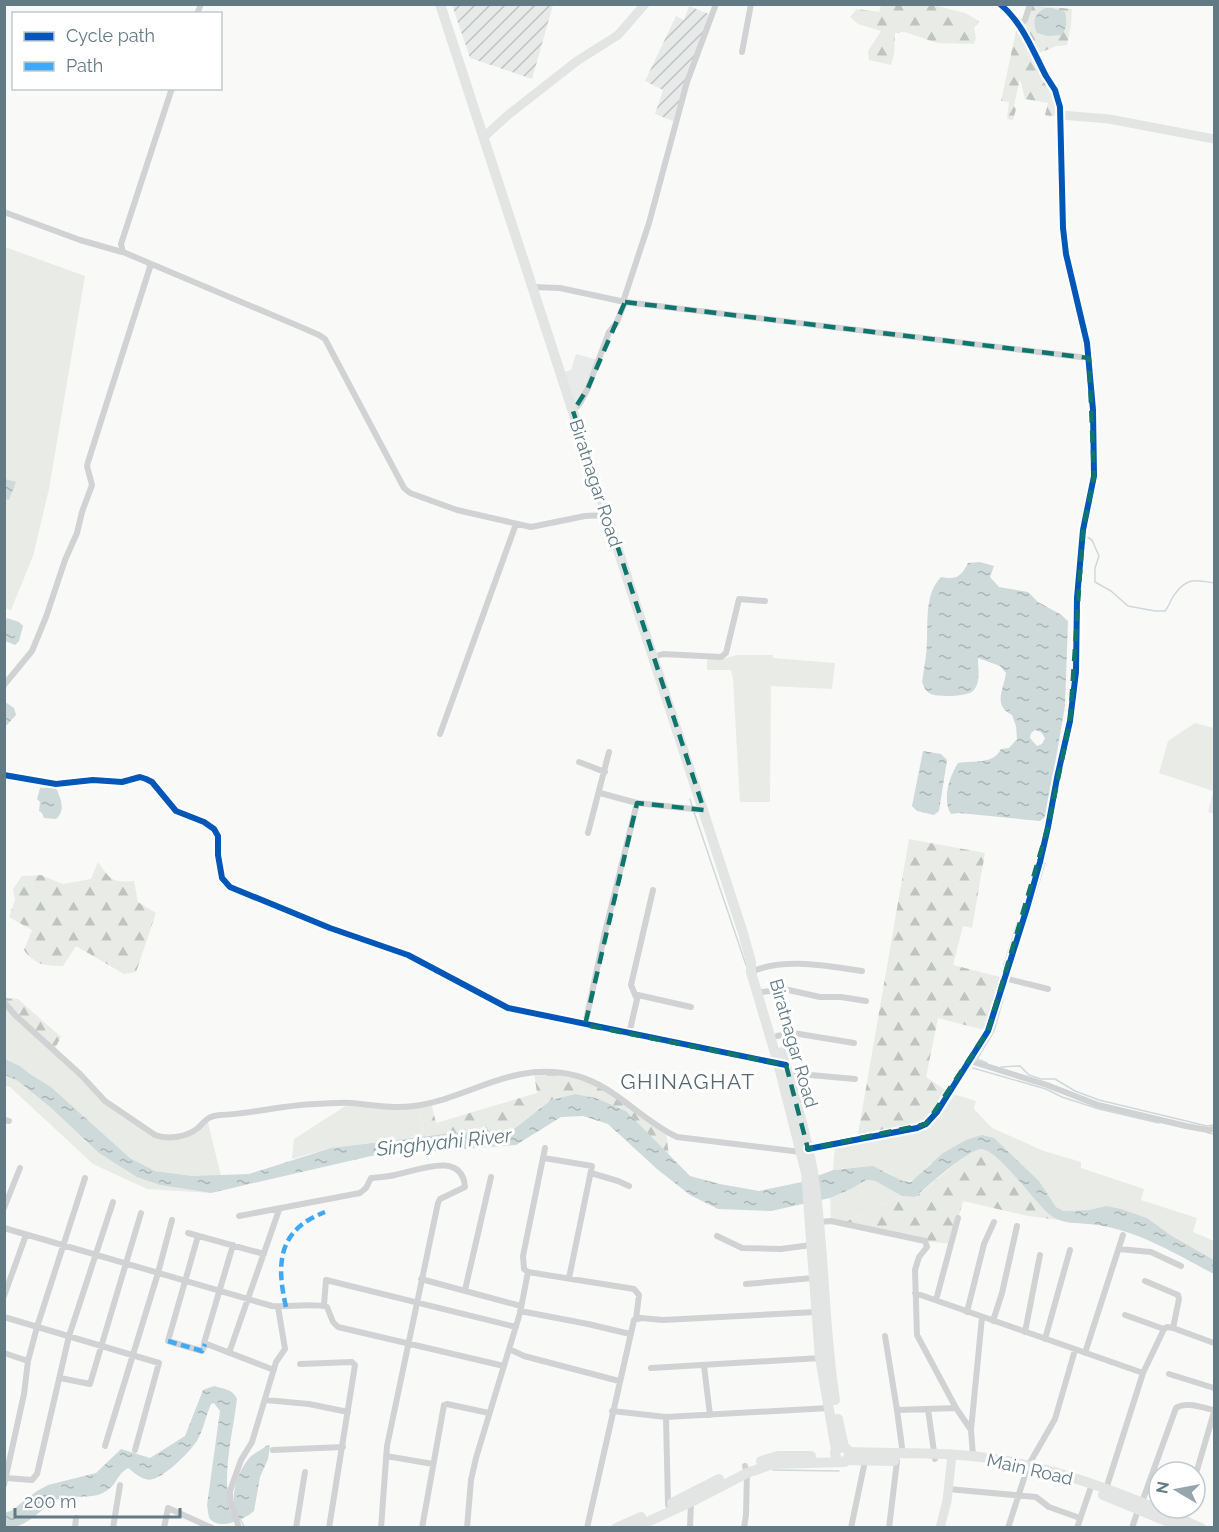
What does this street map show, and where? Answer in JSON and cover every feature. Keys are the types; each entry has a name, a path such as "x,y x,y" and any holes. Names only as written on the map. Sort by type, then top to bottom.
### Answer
{"main road":[{"name":"Biratnagar Road","path":"440,4 704,810 784,1067"},
{"name":"Biratnagar Road","path":"753,967 777,1036 809,1172 814,1209 811,1245 820,1358 829,1408 842,1455"},
{"name":"Biratnagar Road","path":"814,1209 819,1222 828,1358 842,1455"},
{"name":"Main Road","path":"842,1455 900,1458"},
{"name":"Main Road","path":"842,1455 865,1461 973,1456 1027,1468 1091,1487 1183,1523 1201,1527"},
{"path":"616,1527 746,1470 842,1455"},
{"name":"Main Road","path":"952,1457 1027,1468"},
{"path":"634,1527 691,1502 746,1470"},
{"name":"Main Road","path":"1091,1487 1106,1489 1140,1506"}],"street":[{"path":"485,136 569,67 618,35 645,4"},
{"path":"573,411 588,388 609,332 616,324 625,302 682,98 716,4"},
{"path":"742,52 751,4"},
{"path":"4,1002 105,1101 155,1136 164,1138 189,1134 212,1116 246,1114 311,1104 350,1103 393,1107 418,1105 464,1092 498,1078 534,1072 577,1076 595,1084 677,1137 804,1151 917,1128 926,1124 937,1113 988,1030 1040,862 1071,721 1076,672 1077,598 1083,530 1094,476 1089,358 1080,308 1066,254 1061,115 1055,90 1019,25 1000,4"},
{"path":"1019,25 1028,13 1030,4"},
{"path":"123,252 121,244 171,90"},
{"path":"1061,115 1109,119 1215,140"},
{"path":"4,212 80,240 123,252 325,339 404,488 410,493 457,510 531,527 585,516 606,515"},
{"path":"4,685 23,663 39,637 60,573 77,533 92,485 88,462 144,287 149,263"},
{"path":"533,287 560,288 625,302 1089,358"},
{"path":"440,734 516,524"},
{"path":"653,657 663,654 722,657 726,652 739,599 765,601"},
{"path":"588,833 609,752"},
{"path":"579,762 605,772"},
{"path":"4,775 56,784 93,780 122,782 140,777 146,778 152,782 176,812 204,822 214,829 218,836 218,855 222,878 230,887 330,928 408,955 508,1008 784,1067 855,1079"},
{"path":"600,793 637,803 704,810"},
{"path":"585,1025 637,803"},
{"path":"629,1034 636,997 631,985 653,890"},
{"path":"753,967 797,964 862,971"},
{"path":"1004,978 1048,989"},
{"path":"762,992 784,989 820,997 841,997 866,1001"},
{"path":"636,997 691,1007"},
{"path":"777,1036 793,1034 854,1044"},
{"path":"970,1061 1047,1085 1098,1105 1186,1126 1215,1129"},
{"path":"544,1148 544,1158 523,1256 524,1269 528,1272 634,1289 639,1295 636,1319 630,1334 587,1527"},
{"path":"544,1158 592,1166 568,1278"},
{"path":"239,1216 360,1193 366,1188 371,1178 392,1176 435,1165 456,1169 461,1174 465,1186 439,1201 416,1301 386,1455 381,1527"},
{"path":"4,1208 20,1168"},
{"path":"591,1173 629,1186"},
{"path":"465,1290 491,1177"},
{"path":"85,1178 28,1361 24,1394 5,1481 35,1478 69,1336 113,1202"},
{"path":"229,1353 279,1210"},
{"path":"60,1378 90,1384 124,1263 141,1213"},
{"path":"936,1300 958,1218"},
{"path":"105,1446 172,1220"},
{"path":"819,1222 831,1221 925,1241 927,1247 919,1257 915,1269 917,1335 956,1408 971,1430"},
{"path":"968,1312 984,1244 994,1222"},
{"path":"993,1321 1002,1293 1017,1226"},
{"path":"4,1228 248,1300 278,1307 324,1305"},
{"path":"188,1233 264,1254"},
{"path":"4,1296 26,1235"},
{"path":"1085,1353 1123,1235"},
{"path":"198,1236 168,1341 202,1351 233,1245"},
{"path":"717,1236 742,1248 781,1249 811,1245"},
{"path":"1119,1249 1151,1252 1181,1266"},
{"path":"1045,1339 1070,1250"},
{"path":"1025,1332 1040,1255"},
{"path":"467,1527 471,1480 516,1327 528,1272"},
{"path":"746,1284 813,1278"},
{"path":"421,1279 521,1308 630,1334"},
{"path":"504,1366 338,1327 324,1305 326,1280 516,1327"},
{"path":"1145,1281 1178,1295 1173,1328"},
{"path":"915,1293 1143,1373"},
{"path":"238,1527 230,1500 232,1483 241,1460 252,1442 276,1362 285,1349 278,1307"},
{"path":"636,1319 663,1320 816,1312"},
{"path":"1125,1315 1164,1329 1173,1328 1215,1343"},
{"path":"4,1317 159,1363 135,1450"},
{"path":"973,1456 971,1430 982,1317"},
{"path":"1106,1489 1143,1373 1164,1329"},
{"path":"885,1336 897,1410 900,1458 889,1527"},
{"path":"205,1344 274,1370"},
{"path":"509,1348 524,1356 619,1381"},
{"path":"1008,1527 1027,1468 1054,1419 1075,1350"},
{"path":"4,1353 28,1361"},
{"path":"651,1368 820,1358"},
{"path":"300,1364 354,1363 356,1365 329,1527"},
{"path":"704,1366 710,1415"},
{"path":"1169,1374 1214,1388"},
{"path":"265,1400 309,1404 348,1412"},
{"path":"1132,1527 1176,1408 1180,1405 1185,1404 1215,1411 1200,1460"},
{"path":"422,1527 445,1405 489,1413"},
{"path":"612,1411 666,1418 829,1408"},
{"path":"897,1410 956,1408"},
{"path":"928,1409 935,1457"},
{"path":"666,1418 668,1505"},
{"path":"273,1450 343,1446"},
{"path":"386,1455 433,1464"},
{"path":"940,1527 952,1457"},
{"path":"851,1527 865,1461"},
{"path":"744,1527 746,1470"},
{"path":"296,1527 305,1472"},
{"path":"113,1527 120,1485"},
{"path":"1077,1527 1091,1487"},
{"path":"948,1489 1036,1497 1049,1507 1080,1518"},
{"path":"690,1527 691,1502"},
{"path":"164,1527 168,1508 212,1527"},
{"path":"75,1527 76,1518"}],"highlighted area":[{"path":"625,302 1089,358 1094,476 1083,530 1070,721 1048,827 988,1031 926,1124 808,1149 786,1065 585,1025 637,803 704,810 573,411 588,388"}],"shaded area":[{"path":"452,5 553,5 532,79 470,58"},
{"path":"689,6 709,14 673,121 655,114 663,90 645,81 676,16 684,20"},
{"path":"576,354 598,360 585,389 574,406 564,372 571,370"}],"green space":[{"path":"881,5 934,5 965,13 979,21 974,28 976,38 974,44 937,43 905,32 895,33 891,65 869,60 868,51 881,31 858,24 850,17 857,9 879,12"},
{"path":"1030,5 1072,9 1067,45 1056,46 1035,55 1046,76 1059,112 1051,117 1045,115 1048,103 1025,99 1020,79 1013,120 1007,119 1009,102 1001,101 1016,31"},
{"path":"5,247 85,276 49,489 33,556 11,610 5,608"},
{"path":"737,655 773,655 773,658 835,663 832,689 771,686 770,802 740,802 731,670 707,670 707,657 725,658"},
{"path":"1195,723 1214,728 1214,814 1208,812 1213,791 1159,773 1168,741"},
{"path":"909,839 985,853 972,928 963,926 953,965 1004,978 988,1031 938,1018 926,1077 950,1093 926,1124 857,1140"},
{"path":"98,862 112,879 134,881 138,902 156,913 136,972 124,974 76,946 63,966 36,962 24,950 32,930 9,917 15,900 13,889 22,876 41,875 63,884 91,879"},
{"path":"4,998 18,999 61,1037 54,1050 5,1002"},
{"path":"4,1002 93,1090 155,1135 189,1134 207,1118 221,1176 193,1176 155,1171 130,1158 51,1087 20,1066 5,1059"},
{"path":"534,1072 551,1073 595,1084 666,1132 669,1156 626,1111 596,1098 575,1094 551,1100 514,1129 425,1136 418,1105 431,1102 436,1123 537,1093"},
{"path":"5,1075 18,1081 50,1107 99,1153 160,1185 211,1193 147,1189 93,1164 10,1087 5,1086"},
{"path":"950,1093 976,1101 974,1109 992,1128 1044,1151 1081,1162 1081,1168 1144,1189 1141,1200 1197,1218 1193,1232 1214,1241 1214,1260 1172,1236 1147,1218 1106,1206 1089,1210 1064,1211 1056,1207 1039,1181 1018,1161 930,1163 916,1179 906,1181 871,1168 833,1170 835,1144 917,1128"},
{"path":"350,1103 418,1105 425,1136 331,1148 292,1159 294,1139"},
{"path":"979,1149 1000,1159 1039,1203 1059,1220 1028,1216 963,1201 951,1244 925,1241 843,1223 902,1196 915,1197 966,1155"},
{"path":"866,1180 875,1181 902,1196 843,1223 831,1221 830,1198"}],"water":[{"path":"1045,8 1065,12 1066,24 1062,35 1048,36 1037,33 1035,19 1038,13"},
{"path":"5,479 16,482 9,500 5,499"},
{"path":"980,562 994,566 990,577 999,587 1028,592 1038,602 1068,621 1065,706 1046,816 1040,821 951,814 948,808 948,788 958,763 993,758 1001,749 1009,748 1017,739 1012,715 1006,711 1001,702 1006,673 1000,666 978,658 977,684 970,693 952,696 934,695 926,691 922,682 927,650 928,607 932,591 941,577 958,576 968,563","holes":["1035,730 1041,732 1045,738 1042,744 1037,746 1030,738 1031,733"]},
{"path":"7,618 23,626 19,641 15,645 5,641"},
{"path":"5,702 14,708 16,715 5,727"},
{"path":"923,751 941,754 947,760 939,811 934,815 917,811 912,806"},
{"path":"40,788 56,788 62,808 56,819 44,818 39,811 40,802 37,799"},
{"name":"Singhyahi River","path":"5,1059 20,1066 51,1087 130,1158 155,1171 193,1176 249,1174 331,1148 444,1134 514,1129 551,1100 575,1094 596,1098 626,1111 690,1176 759,1191 802,1182 833,1170 873,1166 903,1181 911,1182 943,1153 966,1140 982,1135 994,1138 1039,1181 1056,1207 1064,1211 1089,1210 1106,1206 1147,1218 1172,1236 1214,1260 1214,1274 1143,1238 1113,1228 1066,1222 1054,1218 1042,1208 997,1157 981,1149 957,1162 915,1197 902,1196 875,1181 866,1180 830,1198 771,1211 718,1209 690,1195 657,1169 608,1124 583,1116 561,1117 516,1145 371,1156 211,1193 160,1185 137,1177 99,1153 50,1107 18,1081 5,1075"},
{"path":"214,1386 231,1391 237,1399 227,1469 230,1511 234,1513 233,1498 236,1483 245,1463 266,1446 270,1447 268,1459 260,1477 254,1511 250,1514 227,1524 216,1523 209,1517 207,1505 220,1411 214,1403 211,1404 195,1444 165,1473 153,1479 146,1479 128,1468 104,1492 97,1495 56,1500 26,1523 12,1527 5,1526 4,1513 11,1511 48,1485 96,1473 121,1449 150,1458 185,1436 203,1390"}],"waterway":[{"path":"1082,340 1083,350"},
{"path":"1087,537 1092,540 1099,556 1095,568 1095,582 1111,591 1128,606 1165,611 1175,594 1188,582 1214,583"},
{"path":"690,799 692,806"},
{"path":"694,812 746,965"},
{"path":"1026,925 1045,863"},
{"path":"1004,965 1017,924"},
{"path":"987,1063 977,1059 994,1031 1004,996"},
{"path":"1001,1067 1020,1066 1029,1075 1041,1079 1055,1079 1075,1091 1099,1100 1207,1126 1214,1125"},
{"path":"973,1068 1046,1089 1062,1097 1099,1109 1159,1123"},
{"path":"1208,1133 1214,1134"},
{"path":"773,1470 839,1471"},
{"path":"240,1519 245,1528"}],"marked path":[{"path":"286,1307 281,1276 284,1250 289,1238 298,1228 309,1219 325,1212"},
{"path":"168,1341 202,1351 205,1344"}],"cycle path":[{"path":"808,1149 917,1128 926,1124 937,1112 988,1031 1040,862 1070,721 1076,672 1077,598 1083,530 1094,476 1093,410 1087,343 1066,254 1063,228 1060,107 1055,90 1026,37 1015,19 1000,4"},
{"path":"4,775 56,784 93,780 122,782 140,777 146,779 152,782 176,811 204,822 214,829 218,836 218,855 222,878 230,887 330,928 408,955 508,1008 786,1065"}],"district":[{"name":"GHINAGHAT","path":"688,1081"}]}
